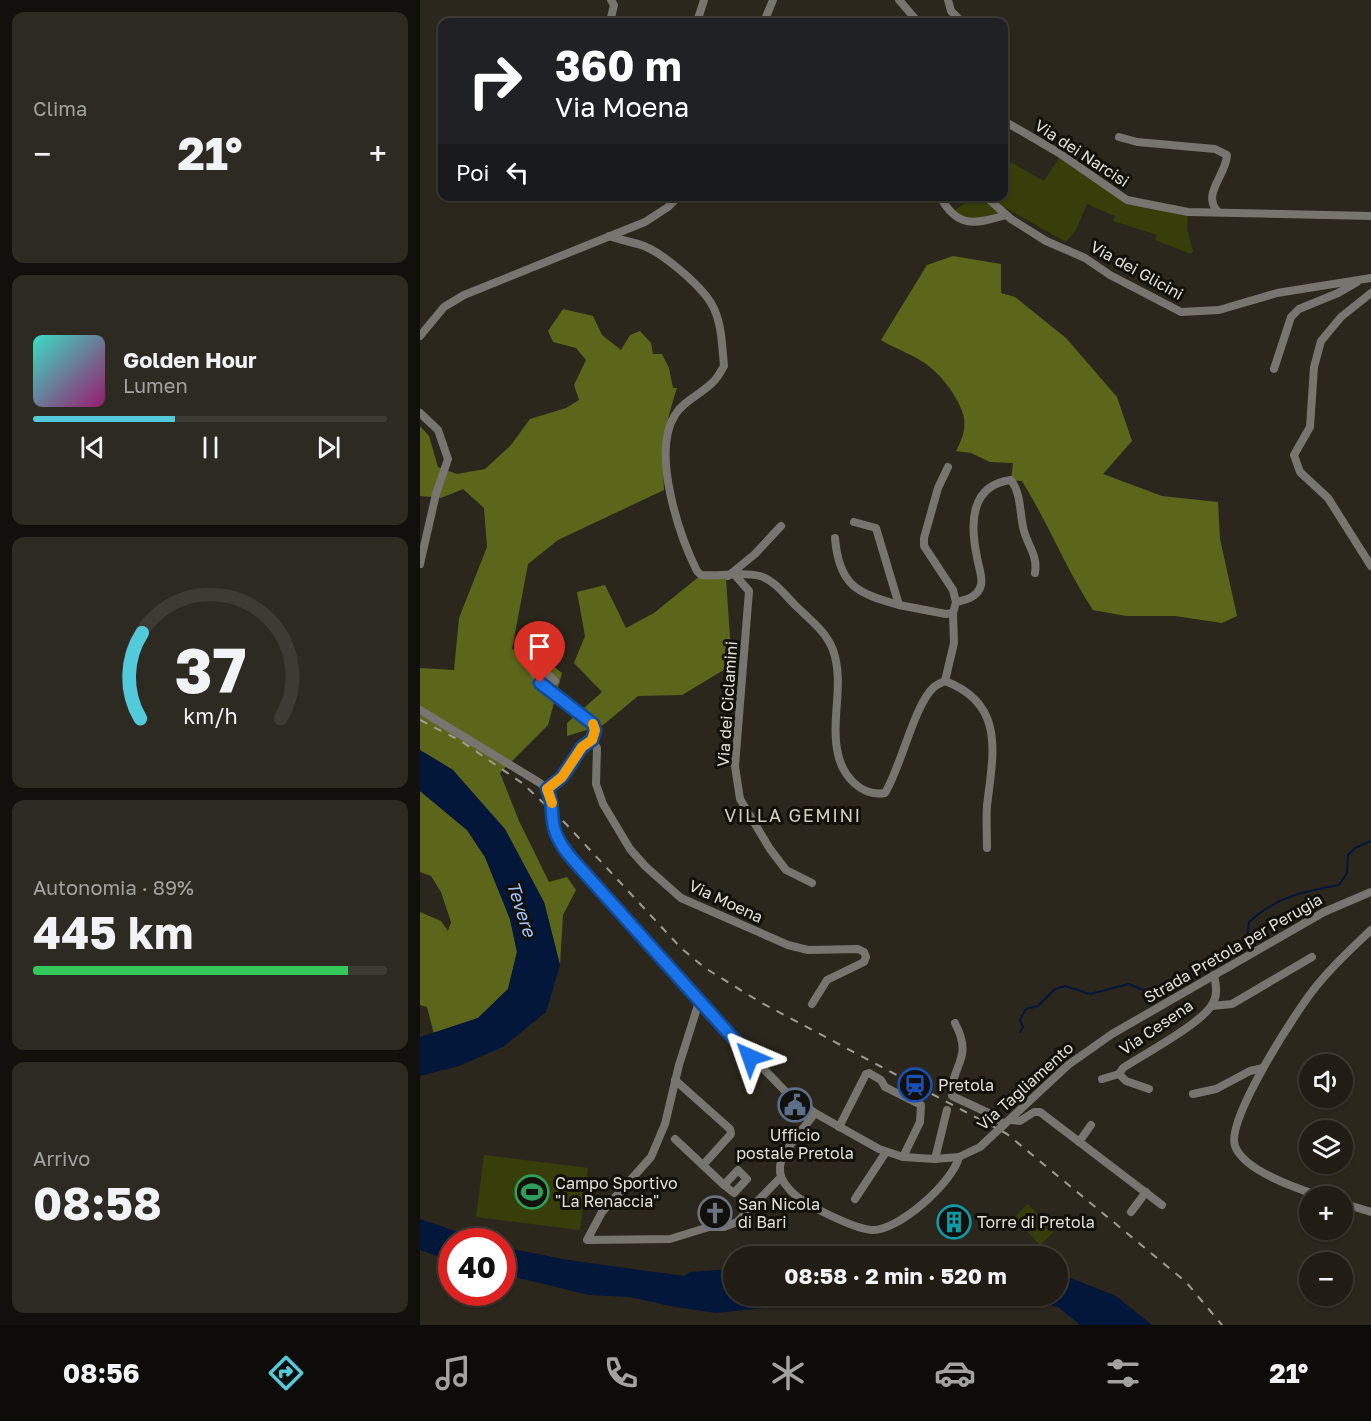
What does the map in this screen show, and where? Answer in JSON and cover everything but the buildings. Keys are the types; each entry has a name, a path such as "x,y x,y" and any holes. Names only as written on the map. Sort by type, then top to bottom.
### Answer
{"street":[{"path":"611,0 614,5 611,18"},
{"path":"698,18 704,0"},
{"path":"765,18 772,0"},
{"path":"899,0 915,18"},
{"path":"948,0 951,11 958,18"},
{"name":"Via dei Narcisi","path":"1008,124 1059,153 1127,200 1169,210 1371,216"},
{"name":"Via dei Narcisi","path":"1119,137 1137,142 1215,149 1227,155 1226,165 1210,198 1218,212"},
{"path":"420,336 444,307 454,301 489,283 526,271 645,222 674,201"},
{"path":"943,201 951,213 961,221 974,223 1005,215"},
{"name":"Via dei Glicini","path":"990,201 1005,215 1046,241 1085,258 1110,275 1182,312 1219,310 1277,293 1371,278"},
{"path":"609,236 646,247 661,256 694,282 711,303 719,324 724,366 713,381 675,415 667,433 666,450 676,519 701,576 761,576 773,583 825,634 833,649 837,668 838,756 850,780 862,791 876,795 885,794 895,778 923,702 933,687 945,681"},
{"name":"Via dei Glicini","path":"1274,369 1291,317 1299,309 1338,294 1359,280"},
{"path":"1371,293 1341,317 1321,341 1314,367 1310,427 1294,455 1300,472 1328,498 1371,566"},
{"path":"420,413 438,430 448,459 436,494 420,564"},
{"path":"945,681 954,643 953,613 956,602 953,590 924,546 924,537 938,488 948,467"},
{"path":"956,602 970,599 982,583 974,537 976,507 981,495 999,481 1011,480 1018,489 1024,532 1036,564 1035,573"},
{"path":"854,522 876,528 899,605"},
{"path":"732,575 781,526"},
{"path":"835,538 837,562 854,588 868,596 899,605 946,614 953,613"},
{"name":"Via dei Ciclamini","path":"732,575 749,591 735,766 740,799 770,849 786,870 812,883"},
{"name":"Via Moena","path":"555,681 539,665 532,668 532,672 540,683 593,724 595,730 592,740 597,748 596,784 603,804 630,849 645,866 681,898 788,945 808,950 837,948 858,949 864,952 866,957 864,962 826,980 812,1004"},
{"path":"945,681 970,693 989,719 993,736 987,809 987,848"},
{"path":"420,710 501,758 547,789 562,777 582,747 592,740"},
{"name":"Via Tagliamento","path":"547,789 552,802 555,831 573,860 699,1002 773,1081 815,1113 886,1152 903,1157 935,1159 958,1157 980,1147 1068,1065 1112,1034"},
{"name":"Strada Pretola per Perugia","path":"1112,1034 1324,912 1371,892"},
{"path":"1299,1187 1258,1170 1239,1155 1234,1146 1233,1131 1236,1120 1263,1068 1308,997 1347,952 1371,930"},
{"name":"Via Cesena","path":"1212,1006 1232,1004 1312,957"},
{"name":"Via Cesena","path":"1102,1079 1119,1074 1123,1068 1200,1017 1212,1006 1216,990 1214,975"},
{"path":"699,1002 675,1080 665,1124 651,1157 602,1212 587,1240 670,1239 709,1227 724,1227 737,1222 780,1178 782,1159 815,1113"},
{"path":"955,1023 963,1039 964,1050 952,1096 1007,1123 1020,1121 1034,1112 1040,1112 1162,1205"},
{"path":"1193,1094 1216,1089 1250,1071 1263,1068"},
{"path":"839,1127 866,1074 869,1073 881,1080 885,1087 921,1106 920,1122 903,1157"},
{"name":"Via Cesena","path":"1119,1074 1126,1082 1149,1089"},
{"path":"675,1080 730,1129 731,1134 703,1165"},
{"path":"935,1159 947,1110"},
{"path":"1079,1142 1091,1125"},
{"path":"675,1139 724,1185"},
{"path":"855,1199 886,1152"},
{"path":"780,1178 800,1199 857,1226 878,1229 895,1225 924,1203 948,1177 957,1164 958,1157"},
{"path":"1131,1212 1146,1192"},
{"path":"1353,1206 1371,1212"}],"green space":[{"path":"1059,158 1127,200 1188,212 1187,230 1193,251 1191,254 1155,240 1157,235 1113,221 1115,216 1087,204 1076,230 1066,242 994,201 1008,201 1008,168 1011,162 1044,181"},
{"path":"968,201 991,201 1006,215 974,223 951,213"},
{"path":"953,256 1001,264 1001,293 1015,297 1066,338 1117,397 1132,441 1103,474 1162,496 1218,502 1220,539 1237,616 1222,623 1175,616 1126,616 1093,610 1022,481 1011,480 1013,463 990,462 971,453 956,451 962,438 964,424 961,407 952,392 929,366 881,340 927,265"},
{"path":"563,309 593,316 602,335 621,350 630,335 640,331 651,343 653,354 662,354 669,368 673,388 677,388 665,438 664,490 558,540 528,564 512,649 539,655 562,673 548,725 500,773 519,821 549,882 567,877 576,890 563,915 560,965 544,902 453,770 420,750 420,668 454,670 459,618 487,547 484,508 463,489 441,498 420,496 420,426 429,436 438,467 457,474 485,469 511,445 530,419 566,408 579,400 574,385 586,360 576,348 553,342 548,331"},
{"path":"701,575 726,579 732,665 682,695 638,696 603,725 567,736 567,723 602,692 574,663 585,636 577,592 605,585 626,628 654,613"},
{"path":"420,791 467,830 485,857 510,919 517,952 508,989 478,1018 434,1034 427,1007 420,1005 420,912 441,921 448,931 451,922 441,892 431,876 420,872"},
{"name":"Campo Sportivo \"La Renaccia\"","path":"484,1155 588,1168 580,1230 476,1217"},
{"path":"1028,1204 1054,1232 1040,1245 1014,1217"}],"water":[{"name":"Tevere","path":"420,750 453,770 505,829 544,902 560,965 546,1012 503,1047 459,1066 420,1076 420,1037 478,1018 508,989 517,952 510,919 485,857 467,830 420,791"},
{"path":"420,1219 447,1228 438,1228 438,1256 420,1250"},
{"path":"516,1250 568,1260 684,1276 690,1272 723,1270 723,1306 784,1306 716,1313 630,1297 589,1295 516,1277"},
{"path":"1068,1277 1116,1296 1152,1325 1080,1325 1054,1306 1068,1306"}],"waterway":[{"path":"1020,1032 1023,1027 1020,1020 1026,1009 1038,1006 1055,989 1065,986 1090,994 1129,984 1145,991 1161,991 1185,977 1211,956 1230,955 1242,947 1247,936 1249,922 1270,906 1291,896 1339,885 1347,873 1348,855 1355,848 1371,841"}],"railway":[{"path":"420,720 461,741 522,783 566,824 681,948 705,968 760,1002 1007,1134 1186,1282 1222,1325"}],"slow traffic":[{"path":"552,803 547,789 556,784 582,747 592,740 595,730 593,724"}],"place":[{"name":"Pretola","path":"915,1085"},
{"name":"Ufficio postale Pretola","path":"795,1105"},
{"name":"Campo Sportivo \"La Renaccia\"","path":"532,1192"},
{"name":"San Nicola di Bari","path":"715,1213"},
{"name":"Torre di Pretola","path":"954,1222"}],"district":[{"name":"VILLA GEMINI","path":"793,816"}],"route":[{"path":"540,683 593,724 595,730 592,740 582,747 562,777 547,789 552,802 555,831 561,843 573,860 750,1057"}]}
